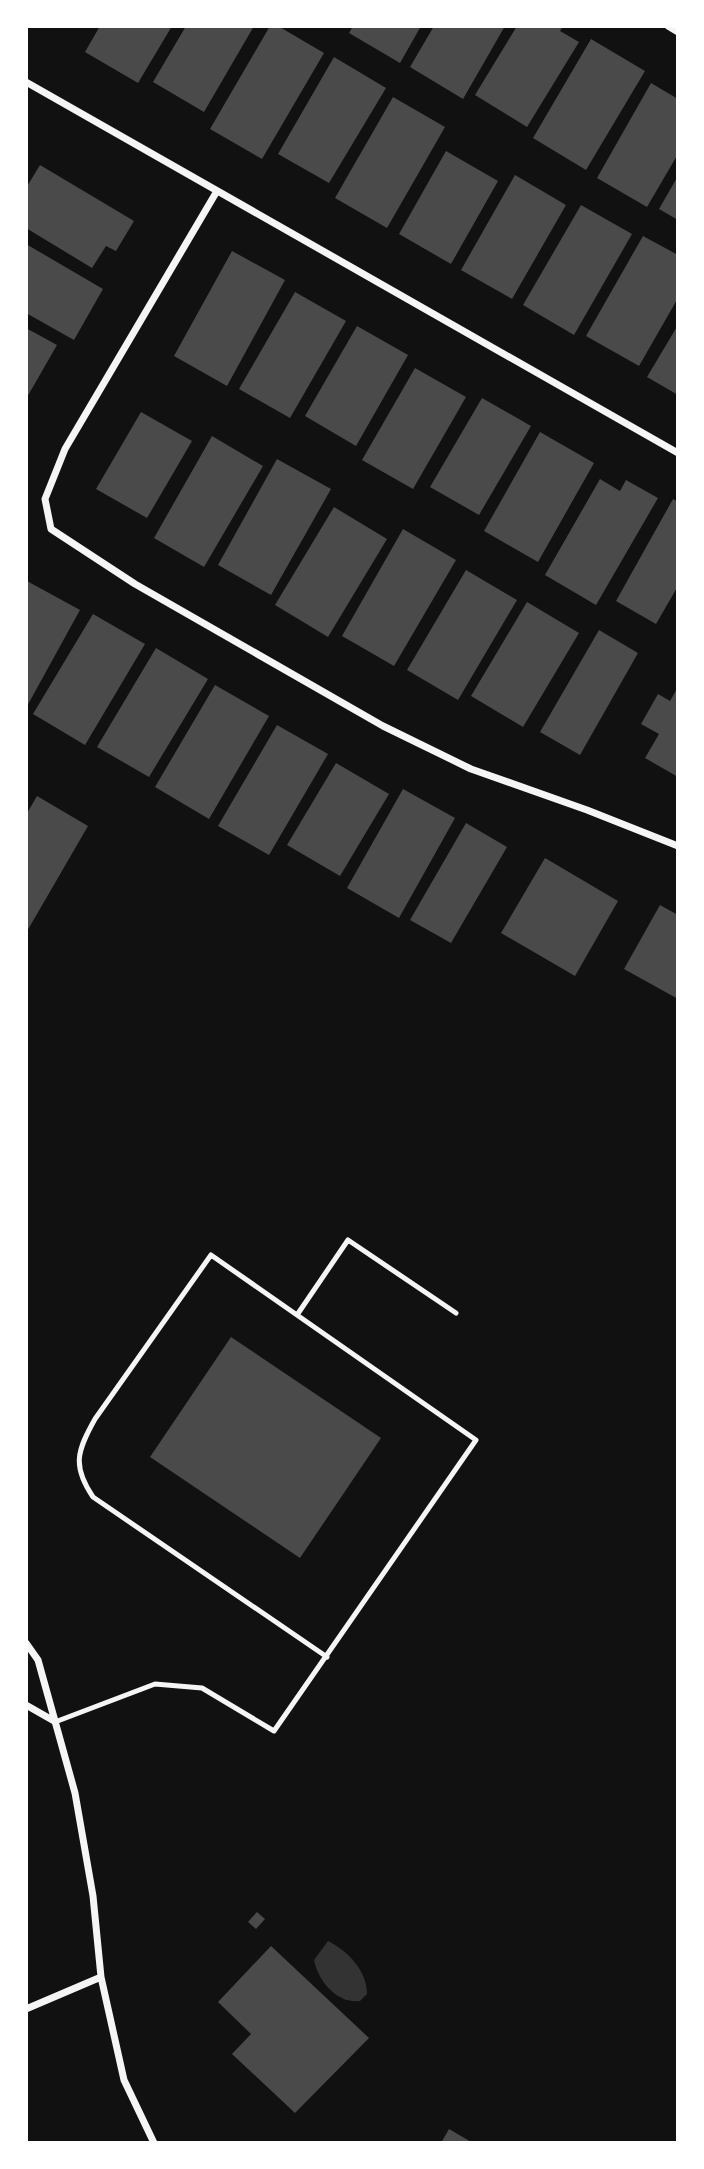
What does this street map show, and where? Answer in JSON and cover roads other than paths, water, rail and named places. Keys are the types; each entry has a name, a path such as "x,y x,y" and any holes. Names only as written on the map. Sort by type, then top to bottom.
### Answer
{"street":[{"path":"668,26 678,32"},
{"path":"26,82 678,453"},
{"path":"217,191 65,449 45,499 51,529 135,584 383,726 471,769 678,846"},
{"path":"26,1643 38,1660 75,1793 93,1896 101,1977 124,2080 154,2143"},
{"path":"26,1705 55,1721"},
{"path":"26,2009 101,1977"}],"lane":[{"path":"297,1315 348,1240 456,1313"},
{"path":"55,1721 155,1684 202,1688 274,1731 327,1657 476,1440 211,1255 95,1419 83,1441 78,1462 80,1478 93,1497 327,1657"}]}
